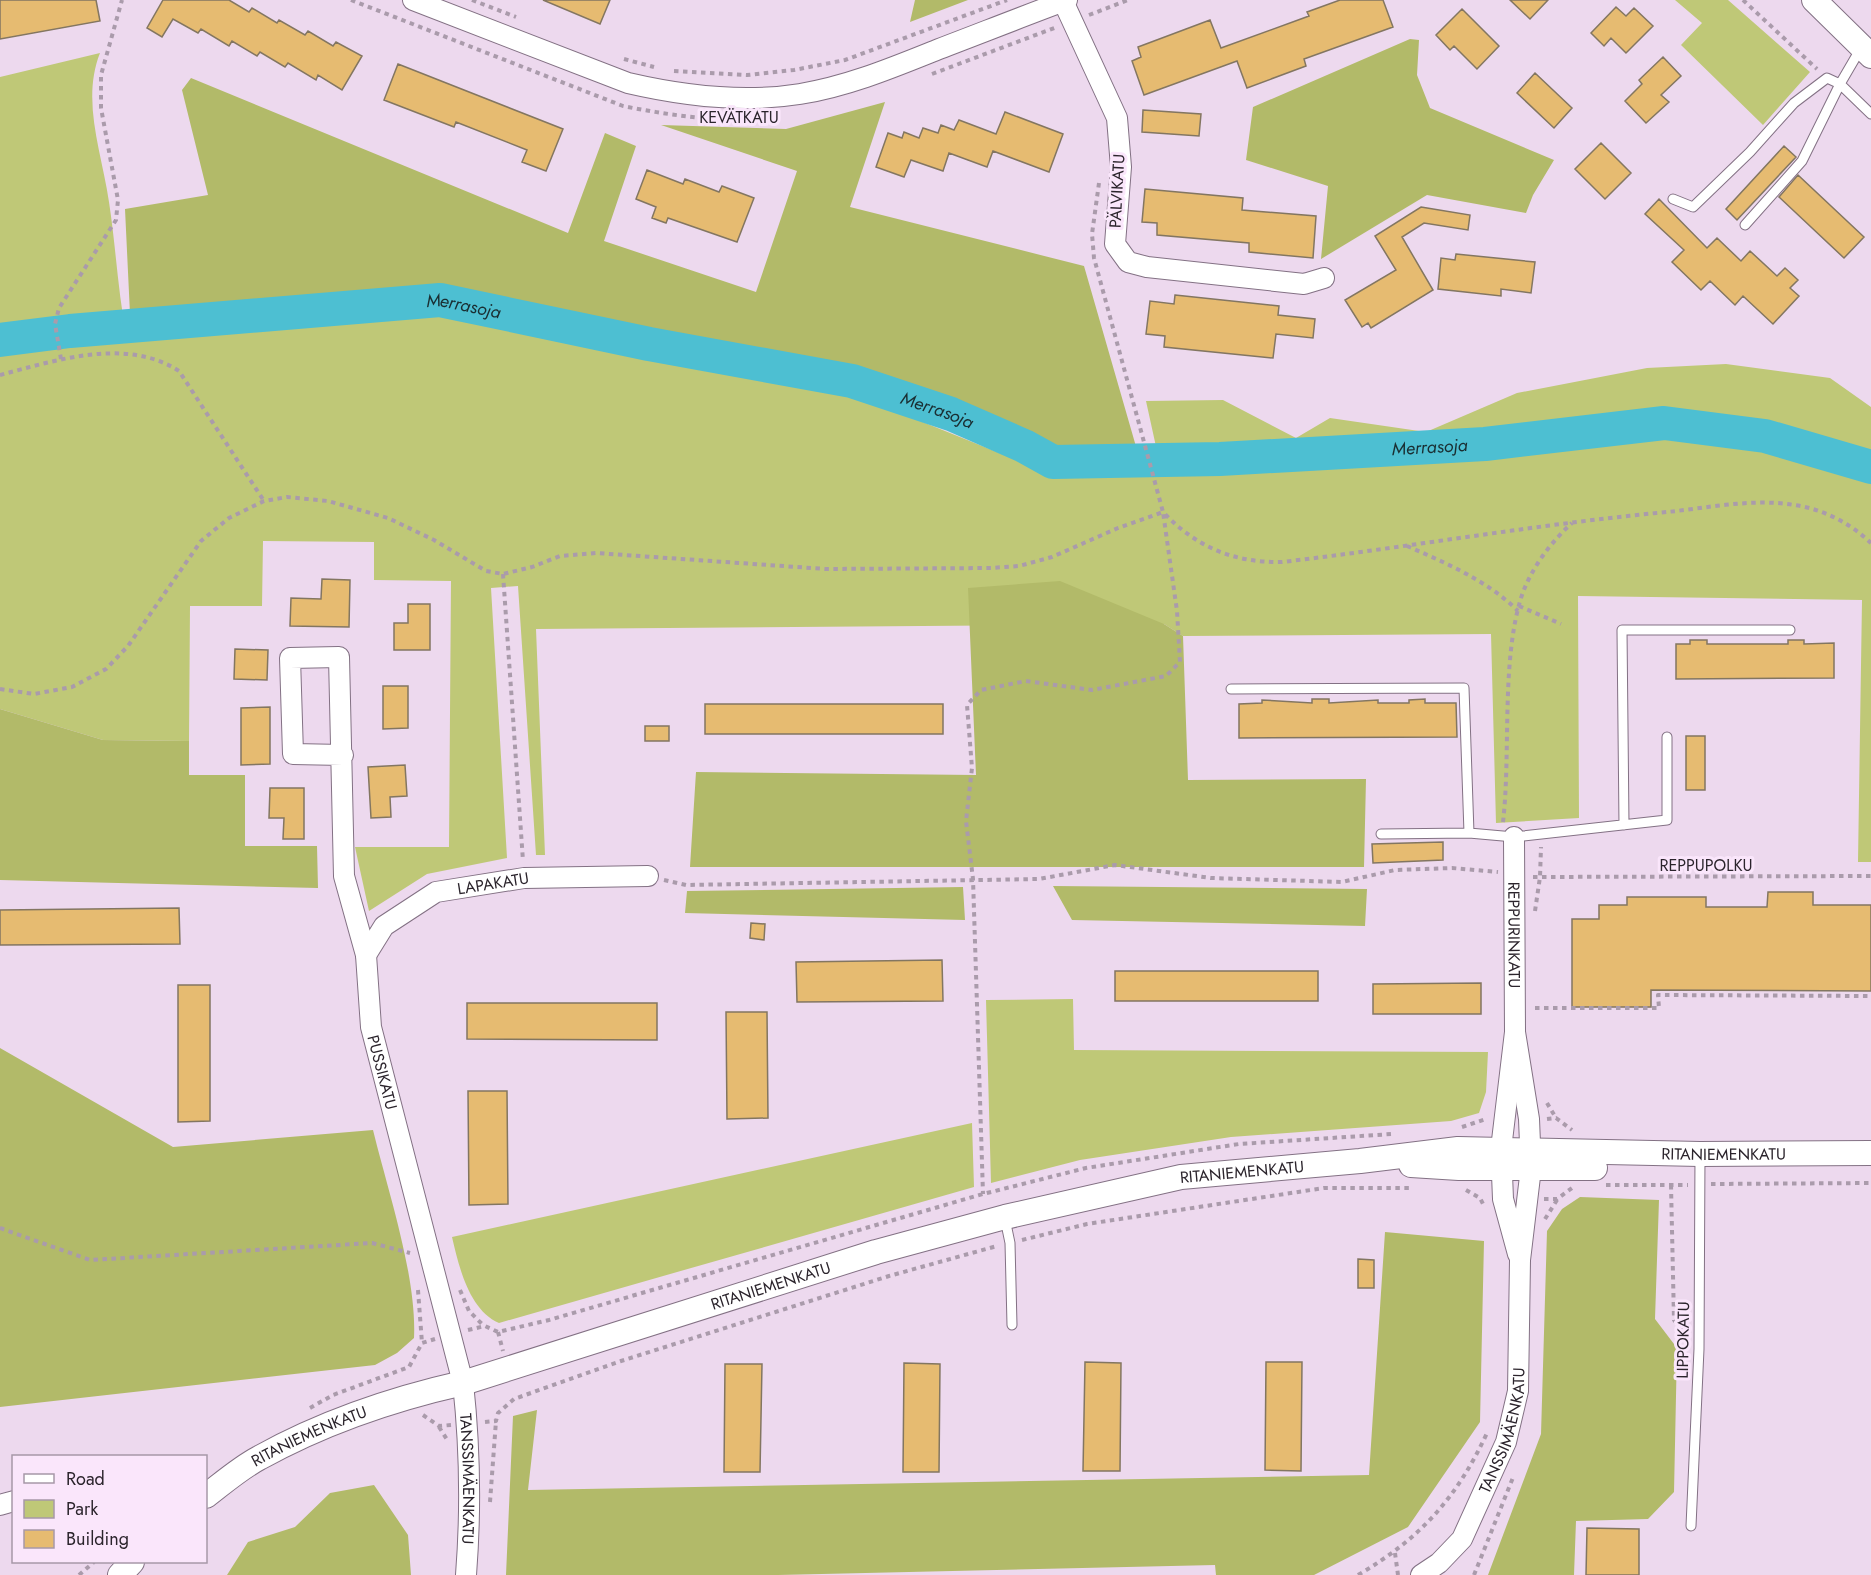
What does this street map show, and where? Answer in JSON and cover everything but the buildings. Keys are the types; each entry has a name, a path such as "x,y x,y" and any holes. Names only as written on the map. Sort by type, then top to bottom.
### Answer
{"street":[{"name":"KEVÄTKATU","path":"413,0 628,83 663,91 708,96 748,97 799,94 844,84 1065,1"},
{"path":"1814,0 1866,52"},
{"name":"PÄLVIKATU","path":"1065,1 1117,118 1121,167 1115,244 1128,262 1147,267 1304,284 1324,278"},
{"name":"PUSSIKATU","path":"342,755 293,754 290,658 339,657 342,755 344,876 366,955 371,1027 463,1383"},
{"name":"REPPURINKATU","path":"1502,1159 1515,1032 1508,836"},
{"name":"LAPAKATU","path":"366,955 384,926 436,892 524,878 648,876"},
{"name":"REPPURINKATU","path":"1515,1032 1525,1084 1531,1158"},
{"name":"RITANIEMENKATU","path":"1701,1169 1871,1153"},
{"name":"RITANIEMENKATU","path":"207,1495 257,1459 334,1423 418,1393 463,1383 876,1252 1005,1217 1181,1177 1360,1161 1459,1168 1502,1159 1531,1158 1701,1169 1871,1167"},
{"name":"TANSSIMÄENKATU","path":"1420,1575 1438,1569 1462,1539 1506,1442 1518,1391 1520,1260 1529,1200 1531,1158"},
{"name":"TANSSIMÄENKATU","path":"1502,1159 1503,1199 1520,1260"},
{"name":"TANSSIMÄENKATU","path":"463,1383 467,1424 470,1516 466,1575"},
{"path":"120,1575 131,1563"}],"lane":[{"path":"1745,225 1802,162 1840,84 1866,52"},
{"path":"1673,198 1693,207 1750,152 1794,103 1827,78 1840,84 1871,114"},
{"path":"1624,825 1622,630 1790,630"},
{"path":"1231,689 1464,688 1469,833"},
{"path":"1382,834 1469,833 1508,836 1667,820 1667,737"},
{"name":"LIPPOKATU","path":"1691,1526 1699,1349 1701,1169"},
{"path":"1005,1217 1010,1242 1012,1324"}],"path":[{"path":"62,359 55,324 59,308 116,220 118,200 101,108 101,75 122,0"},
{"name":"KEVÄTKATU","path":"351,0 623,106 660,113 721,119 787,117"},
{"path":"472,0 525,21"},
{"path":"616,56 664,70 694,73 747,75 794,70 845,60 1007,0"},
{"path":"923,78 1128,0"},
{"path":"1743,0 1827,78"},
{"path":"0,375 62,359 120,353 140,354 164,361 179,371 264,501"},
{"path":"983,1194 974,879 966,821 972,768 968,705 981,690 1026,681 1092,690 1166,676 1180,662 1177,611 1163,512 1145,445"},
{"path":"0,689 34,694 72,687 106,669 128,646 201,541 229,518 264,501 287,497 328,501 388,518 434,540 486,572 502,574 532,567 560,556 596,553 826,569 1019,566 1052,557 1118,528 1163,512"},
{"path":"1163,512 1179,529 1205,547 1233,557 1258,562 1573,523 1750,504 1794,504 1828,514 1858,531 1871,543"},
{"path":"1508,836 1507,783 1511,663 1519,609 1530,578 1543,556 1556,537 1573,523"},
{"path":"1407,545 1476,580 1519,609 1561,624"},
{"path":"502,574 524,878"},
{"path":"1535,922 1540,877 1541,834"},
{"path":"648,876 686,885 1039,879 1115,865 1211,878 1342,882 1395,870 1452,868 1499,872"},
{"name":"REPPUPOLKU","path":"1540,877 1871,876"},
{"path":"1535,1008 1659,1008 1658,995 1871,996"},
{"path":"1535,999 1535,1020"},
{"path":"1546,1099 1556,1118"},
{"path":"1600,1185 1671,1185 1701,1169 1871,1183"},
{"path":"1671,1185 1674,1320 1699,1349"},
{"path":"1460,1186 1480,1198 1503,1199"},
{"path":"1529,1200 1557,1199 1576,1186"},
{"path":"490,1504 498,1413 514,1399 621,1361 889,1276 1010,1242 1087,1224 1324,1188 1416,1187"},
{"path":"1480,1198 1485,1209"},
{"path":"0,1228 90,1260 372,1243 411,1253"},
{"path":"457,1284 469,1311 485,1326"},
{"path":"409,1367 423,1415 439,1426 496,1421"},
{"path":"1358,1575 1395,1553 1426,1526 1460,1483 1490,1423"},
{"path":"1395,1553 1398,1575"},
{"path":"79,1575 93,1563"}],"green space":[{"path":"915,0 968,0 910,22"},
{"path":"1675,0 1728,0 1810,72 1763,125 1681,45 1702,23"},
{"path":"1410,39 1419,40 1417,75 1430,108 1554,160 1533,195 1526,213 1427,195 1321,259 1328,186 1246,160 1253,107"},
{"path":"100,53 92,90 93,108 109,202 127,339 442,314 851,393 1054,475 1162,474 1146,401 1223,400 1296,438 1330,418 1426,432 1517,393 1647,368 1726,364 1830,378 1871,407 1871,862 1858,862 1862,600 1578,596 1579,818 1496,823 1491,634 1183,636 1164,624 536,629 545,855 536,855 518,586 491,588 507,858 427,874 369,911 355,847 449,847 451,581 374,580 374,542 263,541 262,606 190,606 189,741 103,740 0,709 0,77"},
{"path":"191,78 568,233 605,133 636,146 604,241 756,292 797,171 661,125 786,129 885,102 850,207 1084,266 1137,450 1054,452 901,386 852,371 438,291 130,314 125,209 208,195 182,90"},
{"path":"1060,581 1164,624 1183,636 1188,780 1366,779 1364,867 690,867 696,772 976,775 968,588"},
{"path":"0,709 103,740 189,741 189,775 245,775 245,846 317,846 318,888 0,880"},
{"path":"1053,886 1367,889 1365,926 1072,920"},
{"path":"963,887 965,920 685,913 687,891"},
{"path":"1073,999 1074,1050 1488,1052 1486,1092 1479,1113 1451,1121 1231,1137 1080,1160 991,1183 986,1000"},
{"path":"0,1048 173,1147 373,1130 406,1261 414,1314 414,1338 397,1353 375,1365 0,1407"},
{"path":"972,1123 974,1187 499,1323 489,1317 473,1298 462,1274 452,1237"},
{"path":"1580,1197 1659,1200 1655,1319 1677,1348 1674,1492 1648,1519 1576,1521 1574,1575 1488,1575 1541,1434 1547,1231 1562,1209"},
{"path":"1385,1232 1484,1241 1480,1422 1408,1527 1314,1575 1216,1575 1215,1565 778,1575 506,1575 513,1416 537,1410 528,1490 1369,1475"},
{"path":"374,1485 408,1535 411,1575 227,1575 248,1542 295,1527 330,1493"}],"waterway":[{"name":"Merrasoja","path":"0,340 70,331 440,300 649,344 852,381 951,414 1024,446 1053,462 1220,459 1485,444 1664,423 1765,436 1871,467"}]}
